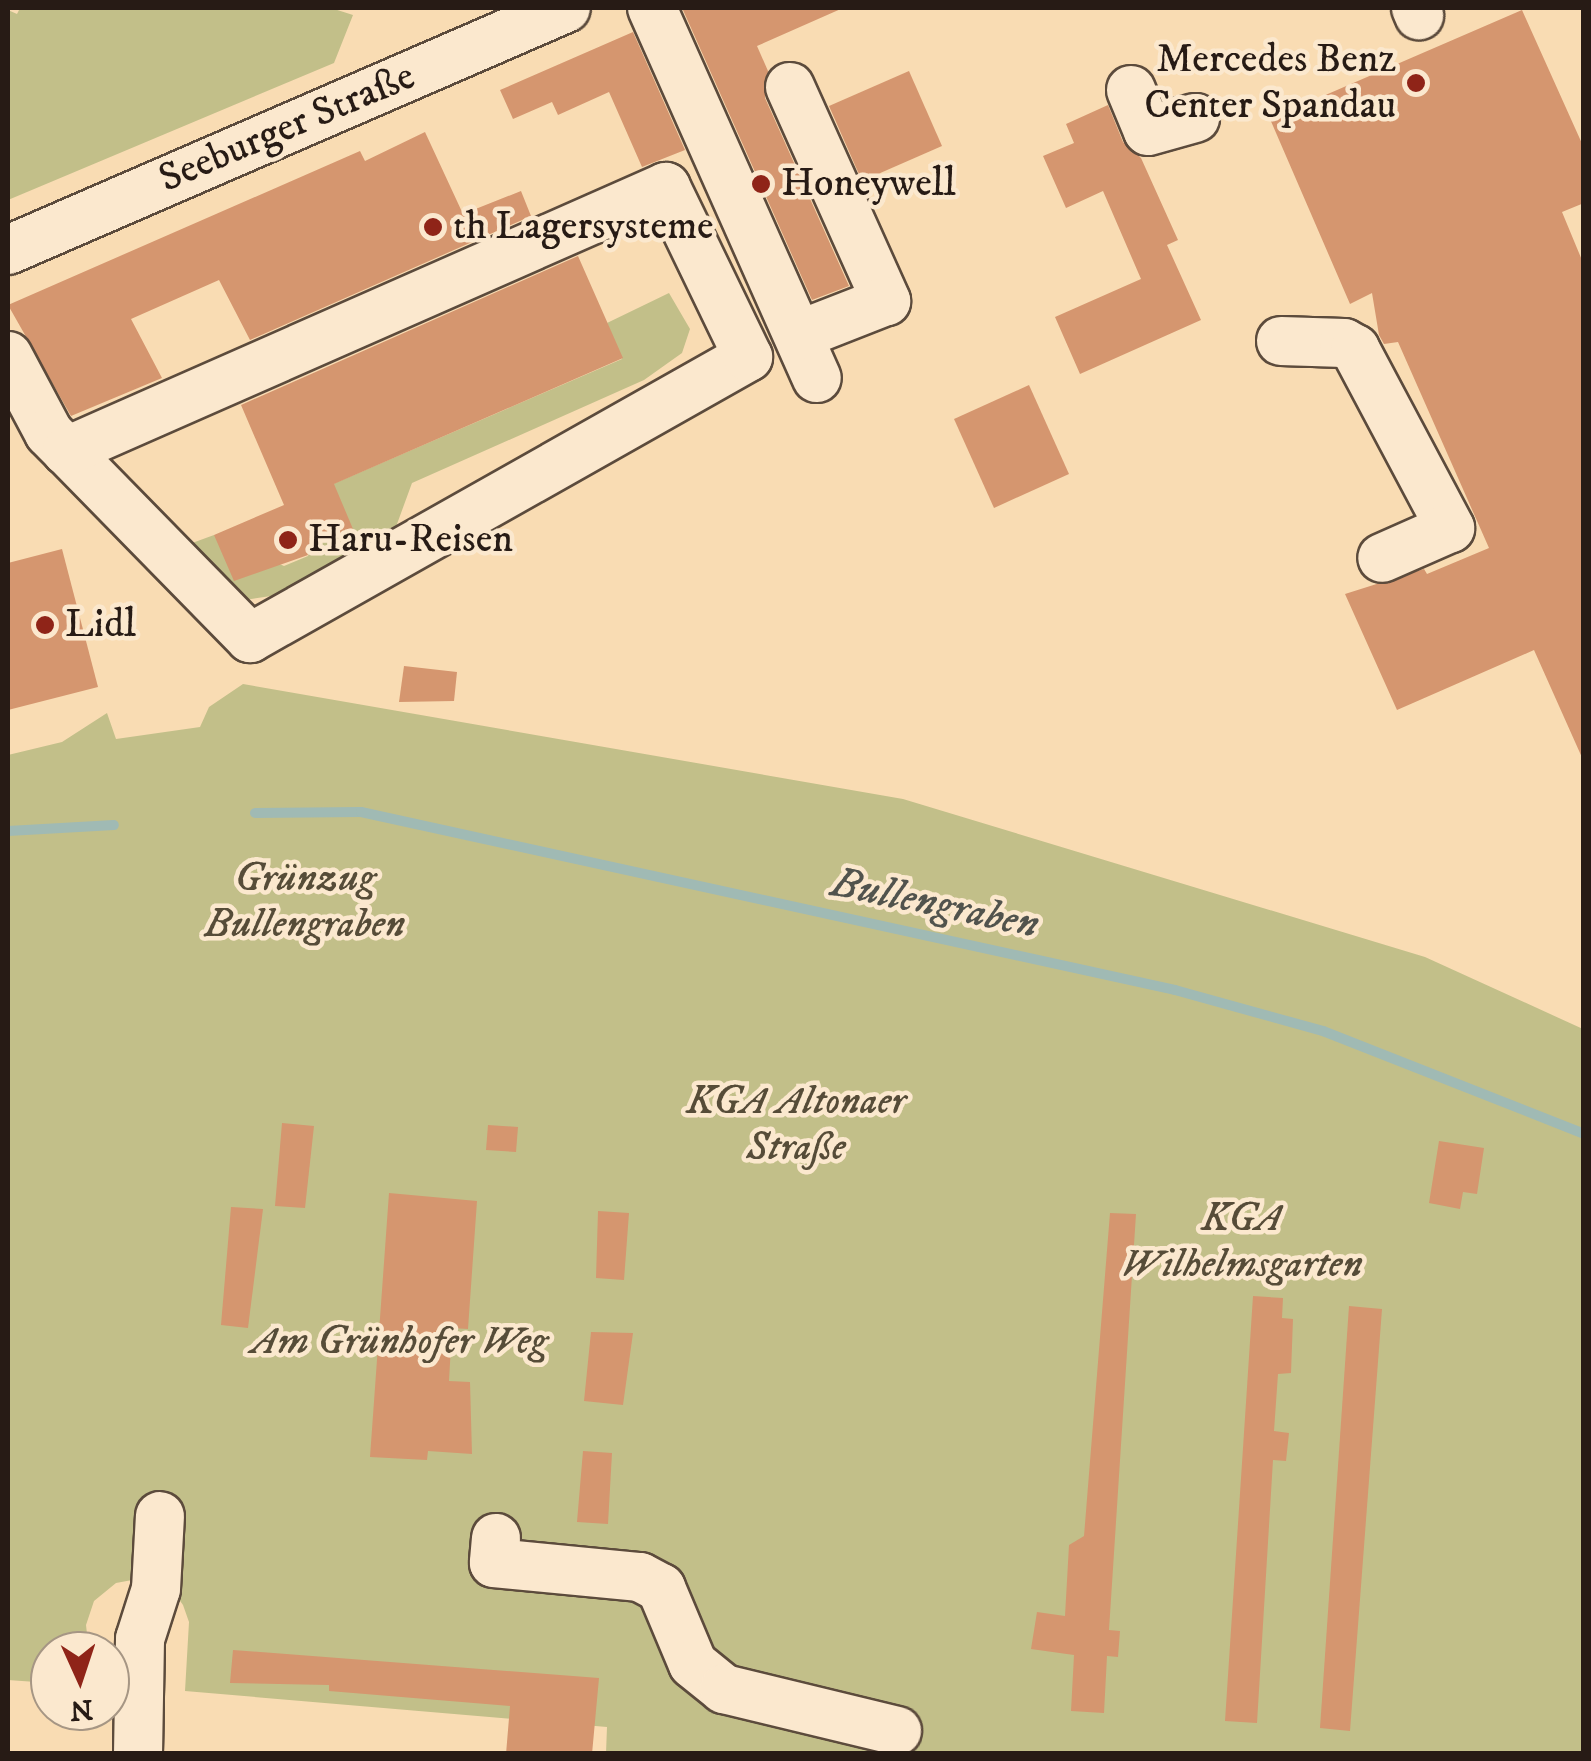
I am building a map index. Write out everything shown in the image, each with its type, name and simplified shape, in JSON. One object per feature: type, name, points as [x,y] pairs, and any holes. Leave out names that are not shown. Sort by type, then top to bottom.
[{"type":"street","name":"Seeburger Straße","points":[[8,250],[566,8]]},
{"type":"street","points":[[652,8],[816,378]]},
{"type":"street","points":[[790,87],[886,301],[799,335]]},
{"type":"street","points":[[1131,90],[1148,131],[1195,118]]},
{"type":"street","points":[[8,356],[49,432],[67,451],[250,638],[748,357],[666,187],[67,451]]},
{"type":"street","points":[[1280,341],[1344,343],[1355,350],[1450,528],[1382,558]]},
{"type":"street","points":[[138,1754],[140,1639],[156,1589],[160,1516]]},
{"type":"street","points":[[496,1538],[494,1563],[640,1578],[662,1588],[693,1664],[724,1689],[897,1731]]},
{"type":"green space","points":[[20,8],[331,8],[353,15],[334,63],[8,200],[8,10],[17,14]]},
{"type":"green space","points":[[669,293],[690,329],[682,353],[644,380],[412,483],[393,535],[332,571],[271,596],[232,602],[184,546],[214,535],[284,566],[308,556],[333,484],[622,359],[607,323]]},
{"type":"green space","points":[[243,684],[903,799],[1425,957],[1583,1029],[1583,1753],[606,1753],[607,1727],[185,1691],[189,1622],[183,1605],[173,1591],[143,1578],[116,1583],[94,1601],[87,1631],[30,1631],[30,1682],[8,1680],[8,755],[62,742],[107,713],[116,739],[200,727],[209,707]]},
{"type":"building","points":[[843,8],[757,46],[768,71],[765,98],[849,286],[812,300],[683,10]]},
{"type":"building","points":[[1522,10],[1584,148],[1584,203],[1562,212],[1584,265],[1584,762],[1534,650],[1397,710],[1345,594],[1424,569],[1427,574],[1489,548],[1398,342],[1384,344],[1379,335],[1372,293],[1350,304],[1270,119]]},
{"type":"building","points":[[633,32],[685,150],[642,167],[609,92],[558,115],[552,102],[513,119],[500,90]]},
{"type":"building","points":[[909,71],[942,146],[862,181],[829,106]]},
{"type":"building","points":[[1108,105],[1123,142],[1141,158],[1178,240],[1167,245],[1201,320],[1080,374],[1055,317],[1141,279],[1103,191],[1066,208],[1043,156],[1074,143],[1066,124]]},
{"type":"building","points":[[425,132],[463,214],[521,191],[531,216],[250,340],[219,280],[131,319],[162,378],[71,416],[8,305],[360,151],[365,161]]},
{"type":"building","points":[[578,256],[623,358],[334,484],[353,529],[306,550],[308,555],[234,581],[214,535],[284,505],[241,405]]},
{"type":"building","points":[[1029,385],[1069,474],[994,508],[954,419]]},
{"type":"building","name":"Lidl","points":[[62,549],[98,687],[8,710],[8,563]]},
{"type":"building","points":[[404,666],[457,672],[454,701],[399,702]]},
{"type":"building","points":[[282,1123],[314,1126],[305,1208],[275,1206]]},
{"type":"building","points":[[488,1125],[518,1127],[516,1152],[486,1150]]},
{"type":"building","points":[[1439,1141],[1484,1148],[1477,1194],[1463,1192],[1460,1209],[1429,1203]]},
{"type":"building","points":[[389,1193],[477,1201],[468,1329],[452,1328],[449,1381],[470,1382],[472,1454],[428,1451],[427,1460],[370,1457]]},
{"type":"building","points":[[231,1207],[263,1209],[248,1328],[221,1325]]},
{"type":"building","points":[[598,1211],[629,1213],[624,1280],[596,1278]]},
{"type":"building","points":[[1110,1213],[1136,1214],[1109,1630],[1120,1631],[1118,1657],[1107,1656],[1104,1713],[1071,1711],[1074,1655],[1031,1649],[1037,1612],[1065,1616],[1069,1545],[1084,1536]]},
{"type":"building","points":[[1253,1296],[1283,1298],[1282,1318],[1293,1319],[1291,1373],[1278,1374],[1274,1431],[1289,1433],[1286,1461],[1273,1460],[1257,1723],[1225,1721]]},
{"type":"building","points":[[1349,1306],[1382,1309],[1350,1731],[1320,1728]]},
{"type":"building","points":[[591,1332],[633,1333],[623,1405],[584,1401]]},
{"type":"building","points":[[583,1451],[612,1453],[608,1524],[577,1522]]},
{"type":"building","points":[[233,1650],[599,1678],[592,1754],[506,1754],[510,1706],[329,1691],[329,1685],[230,1683]]},
{"type":"waterway","name":"Bullengraben","points":[[255,813],[361,812],[1175,990],[1323,1031],[1584,1134]]},
{"type":"waterway","name":"Bullengraben","points":[[8,831],[114,825]]},
{"type":"place","name":"Mercedes Benz Center Spandau","points":[[1416,83]]},
{"type":"place","name":"Honeywell","points":[[761,184]]},
{"type":"place","name":"th Lagersysteme","points":[[433,227]]},
{"type":"place","name":"Haru-Reisen","points":[[288,540]]},
{"type":"place","name":"Lidl","points":[[45,625]]},
{"type":"park label","name":"Grünzug Bullengraben","points":[[305,902]]},
{"type":"park label","name":"KGA Altonaer Straße","points":[[796,1125]]},
{"type":"park label","name":"KGA Wilhelmsgarten","points":[[1242,1242]]},
{"type":"park label","name":"Am Grünhofer Weg","points":[[399,1342]]}]
